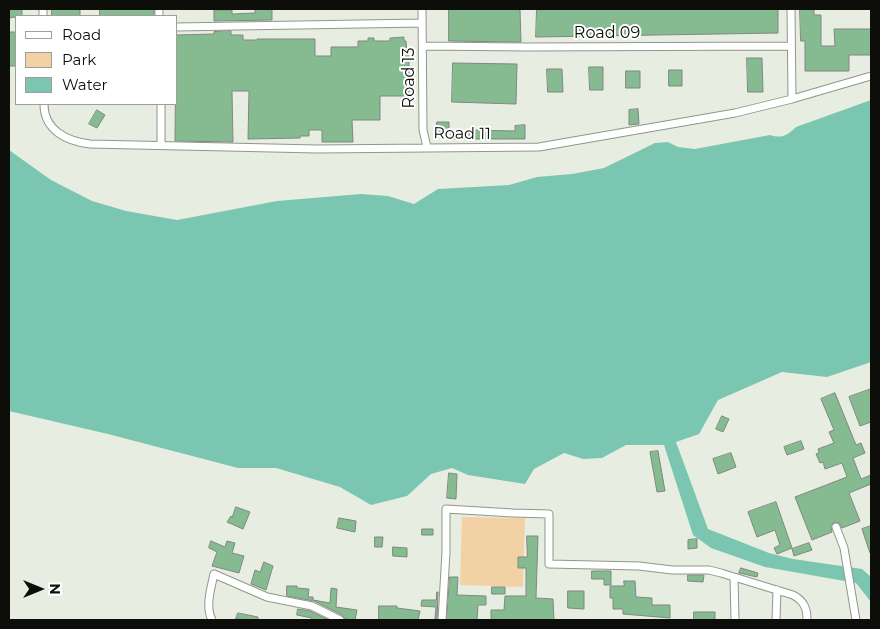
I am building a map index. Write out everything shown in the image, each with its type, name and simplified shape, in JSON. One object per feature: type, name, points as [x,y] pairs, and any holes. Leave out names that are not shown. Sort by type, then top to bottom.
[{"type":"street","name":"Road 13","points":[[422,9],[423,130],[427,147]]},
{"type":"street","points":[[791,9],[792,99]]},
{"type":"street","points":[[178,27],[422,23]]},
{"type":"street","name":"Road 09","points":[[423,46],[791,46]]},
{"type":"street","name":"Road 11","points":[[44,105],[46,120],[50,126],[78,143],[260,149],[539,147],[736,113],[871,76]]},
{"type":"street","points":[[161,105],[161,145]]},
{"type":"street","points":[[442,620],[446,552],[446,509],[549,514],[549,564],[709,570],[734,576],[801,599],[807,609],[807,620]]},
{"type":"street","points":[[836,527],[844,548],[856,620]]},
{"type":"street","points":[[212,620],[209,615],[209,602],[214,574],[267,597],[312,606],[340,620]]},
{"type":"street","points":[[734,576],[735,620]]},
{"type":"street","points":[[776,620],[777,590]]},
{"type":"green space","points":[[462,517],[525,518],[523,587],[460,585]]},
{"type":"water","points":[[871,100],[871,362],[827,377],[782,372],[718,400],[699,434],[676,442],[708,529],[769,553],[793,559],[862,569],[871,577],[871,602],[856,583],[765,567],[711,548],[693,535],[664,445],[626,445],[602,458],[583,459],[564,453],[534,469],[525,484],[468,475],[452,468],[431,474],[407,496],[371,505],[340,487],[276,468],[238,468],[108,434],[9,411],[9,150],[51,180],[92,201],[126,211],[177,220],[277,201],[361,194],[388,196],[414,204],[438,189],[509,185],[537,177],[572,174],[604,168],[655,143],[668,142],[678,147],[695,149],[770,135],[781,136],[796,127]]},
{"type":"building","points":[[9,9],[22,9],[22,15],[15,15],[15,17],[9,18]]},
{"type":"building","points":[[52,9],[80,9],[80,15],[52,15]]},
{"type":"building","points":[[100,9],[154,9],[154,15],[100,15]]},
{"type":"building","points":[[255,9],[272,9],[272,20],[214,21],[214,10],[232,10],[232,14],[255,13]]},
{"type":"building","points":[[449,9],[520,9],[521,42],[449,41]]},
{"type":"building","points":[[537,9],[778,9],[778,33],[536,37]]},
{"type":"building","points":[[800,9],[814,9],[814,15],[821,15],[821,46],[835,46],[834,29],[871,29],[871,55],[849,55],[849,71],[805,71],[805,41],[801,41]]},
{"type":"building","points":[[231,31],[231,35],[243,35],[243,40],[315,39],[315,56],[331,56],[331,47],[358,47],[358,41],[368,41],[368,38],[374,38],[374,41],[390,41],[390,38],[404,37],[407,54],[409,54],[409,96],[380,96],[380,120],[352,120],[353,142],[322,142],[322,130],[309,130],[309,136],[300,136],[300,138],[248,139],[249,91],[232,91],[233,142],[175,141],[175,105],[178,105],[178,35],[214,34],[214,32]]},
{"type":"building","points":[[9,32],[15,32],[15,66],[9,66]]},
{"type":"building","points":[[747,58],[762,58],[763,92],[748,92]]},
{"type":"building","points":[[453,63],[517,64],[516,104],[452,102]]},
{"type":"building","points":[[589,67],[603,67],[603,90],[590,90]]},
{"type":"building","points":[[547,69],[562,69],[563,92],[548,92]]},
{"type":"building","points":[[669,70],[682,70],[682,86],[669,86]]},
{"type":"building","points":[[626,71],[640,71],[640,88],[626,88]]},
{"type":"building","points":[[638,109],[639,124],[629,125],[629,110]]},
{"type":"building","points":[[97,110],[105,115],[97,128],[89,124]]},
{"type":"building","points":[[437,122],[449,122],[449,133],[437,133]]},
{"type":"building","points":[[525,125],[525,139],[451,139],[451,132],[471,133],[471,130],[515,131],[515,126]]},
{"type":"building","points":[[871,389],[871,422],[860,426],[849,397]]},
{"type":"building","points":[[835,393],[856,445],[861,443],[865,453],[853,458],[861,479],[871,475],[871,484],[849,493],[860,521],[842,528],[839,523],[834,522],[831,527],[832,532],[812,540],[795,497],[847,477],[842,463],[825,469],[823,462],[820,463],[816,454],[819,453],[818,449],[834,443],[829,432],[834,430],[821,399]]},
{"type":"building","points":[[722,416],[729,419],[723,432],[716,429]]},
{"type":"building","points":[[801,441],[804,449],[787,455],[784,447]]},
{"type":"building","points":[[658,451],[665,491],[657,492],[650,452]]},
{"type":"building","points":[[731,453],[736,467],[718,474],[713,459]]},
{"type":"building","points":[[449,473],[457,474],[456,499],[447,498]]},
{"type":"building","points":[[776,502],[792,548],[777,554],[774,548],[780,545],[775,530],[757,537],[748,512]]},
{"type":"building","points":[[236,507],[250,512],[243,529],[227,522],[232,517]]},
{"type":"building","points":[[339,518],[356,521],[355,532],[337,528]]},
{"type":"building","points":[[871,526],[871,553],[870,553],[862,529]]},
{"type":"building","points":[[422,529],[433,529],[433,535],[422,535]]},
{"type":"building","points":[[527,536],[538,536],[536,598],[553,599],[554,620],[491,620],[491,610],[504,610],[505,596],[526,596],[526,568],[518,568],[518,557],[527,557]]},
{"type":"building","points":[[375,537],[383,537],[382,547],[375,547]]},
{"type":"building","points":[[697,539],[697,548],[688,549],[688,540]]},
{"type":"building","points":[[211,541],[225,547],[227,541],[235,543],[232,553],[244,556],[239,573],[212,566],[217,552],[209,548]]},
{"type":"building","points":[[809,543],[812,550],[794,556],[792,549]]},
{"type":"building","points":[[393,547],[407,548],[407,557],[393,556]]},
{"type":"building","points":[[264,562],[273,566],[266,590],[251,584],[255,570],[260,572]]},
{"type":"building","points":[[741,568],[758,573],[757,577],[739,573]]},
{"type":"building","points":[[592,571],[611,571],[611,585],[604,585],[604,579],[592,579]]},
{"type":"building","points":[[688,575],[704,575],[703,582],[688,581]]},
{"type":"building","points":[[450,577],[458,577],[457,595],[486,596],[486,605],[478,605],[477,620],[447,620]]},
{"type":"building","points":[[624,581],[635,581],[636,597],[652,598],[652,605],[670,605],[670,618],[623,614],[623,609],[613,609],[613,598],[610,598],[610,586],[624,586]]},
{"type":"building","points":[[287,586],[309,589],[308,597],[313,597],[313,600],[330,603],[331,588],[337,589],[336,607],[357,610],[355,620],[345,619],[342,615],[314,601],[287,596]]},
{"type":"building","points":[[492,587],[505,587],[505,594],[492,594]]},
{"type":"building","points":[[568,591],[584,591],[584,609],[568,608]]},
{"type":"building","points":[[437,592],[437,619],[435,619],[436,607],[421,606],[422,600],[436,600]]},
{"type":"building","points":[[379,606],[397,606],[397,608],[420,611],[418,620],[379,620]]},
{"type":"building","points":[[298,609],[310,611],[329,620],[311,620],[312,618],[297,615]]},
{"type":"building","points":[[694,612],[715,612],[715,620],[694,620]]},
{"type":"building","points":[[238,613],[258,617],[258,620],[236,619]]}]
